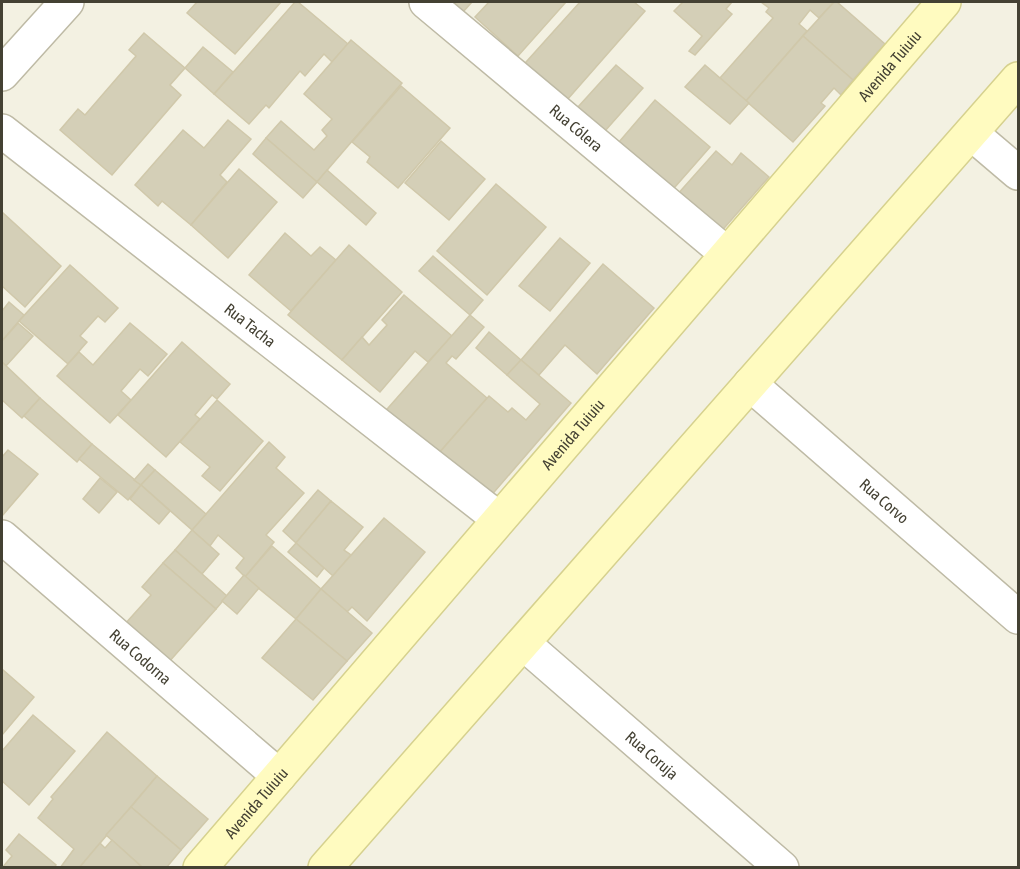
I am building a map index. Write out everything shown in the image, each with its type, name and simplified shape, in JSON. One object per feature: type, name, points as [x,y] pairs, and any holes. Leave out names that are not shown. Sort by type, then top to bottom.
[{"type":"main road","name":"Avenida Tuiuiu","points":[[200,867],[944,2]]},
{"type":"main road","points":[[325,867],[1018,79]]},
{"type":"street","points":[[2,74],[67,2]]},
{"type":"street","name":"Rua Cólera","points":[[426,2],[727,254]]},
{"type":"street","name":"Rua Tacha","points":[[2,131],[500,519]]},
{"type":"street","points":[[971,133],[1018,172]]},
{"type":"street","name":"Rua Corvo","points":[[750,384],[1018,617]]},
{"type":"street","name":"Rua Codorna","points":[[2,537],[279,776]]},
{"type":"street","name":"Rua Coruja","points":[[523,643],[782,867]]},
{"type":"building","points":[[197,2],[281,2],[235,54],[187,13]]},
{"type":"building","points":[[295,2],[298,2],[348,44],[332,62],[324,54],[305,76],[300,71],[269,108],[266,105],[249,124],[214,94]]},
{"type":"building","points":[[428,2],[472,2],[453,23]]},
{"type":"building","points":[[489,2],[566,2],[518,56],[475,17]]},
{"type":"building","points":[[580,2],[634,2],[645,11],[560,108],[518,71]]},
{"type":"building","points":[[683,2],[732,2],[726,9],[732,14],[695,55],[689,51],[702,36],[674,11]]},
{"type":"building","points":[[761,2],[834,2],[819,18],[810,10],[799,24],[807,31],[746,101],[720,78],[773,18],[766,12],[769,8]]},
{"type":"building","points":[[834,2],[837,2],[885,44],[853,80],[803,36]]},
{"type":"building","points":[[144,33],[185,68],[170,85],[181,95],[112,175],[60,130],[78,109],[85,115],[136,56],[129,50]]},
{"type":"building","points":[[803,36],[853,80],[841,95],[834,88],[821,103],[825,106],[793,142],[746,101]]},
{"type":"building","points":[[351,40],[402,83],[317,182],[266,138],[281,121],[314,150],[327,136],[322,130],[332,119],[304,94]]},
{"type":"building","points":[[203,47],[233,72],[214,94],[185,68]]},
{"type":"building","points":[[616,65],[643,88],[605,131],[578,107]]},
{"type":"building","points":[[705,65],[749,103],[730,124],[685,87]]},
{"type":"building","points":[[401,86],[450,128],[398,188],[367,162],[370,157],[352,142]]},
{"type":"building","points":[[655,100],[710,147],[661,203],[607,156]]},
{"type":"building","points":[[228,120],[251,139],[220,175],[227,182],[191,225],[162,201],[158,206],[135,185],[183,130],[204,148]]},
{"type":"building","points":[[266,138],[317,182],[303,198],[253,154]]},
{"type":"building","points":[[441,141],[485,179],[449,220],[405,183]]},
{"type":"building","points":[[716,151],[732,165],[741,153],[769,177],[719,234],[676,196]]},
{"type":"building","points":[[239,169],[277,202],[228,258],[191,225]]},
{"type":"building","points":[[327,170],[376,213],[366,225],[317,182]]},
{"type":"building","points":[[496,184],[546,227],[487,295],[437,251]]},
{"type":"building","points":[[2,212],[61,266],[25,307],[2,286]]},
{"type":"building","points":[[285,233],[311,256],[320,247],[336,260],[291,311],[249,275]]},
{"type":"building","points":[[560,238],[590,263],[550,311],[519,286]]},
{"type":"building","points":[[349,245],[402,292],[342,360],[288,315]]},
{"type":"building","points":[[433,256],[483,300],[470,315],[419,271]]},
{"type":"building","points":[[603,264],[654,308],[597,374],[565,345],[539,375],[521,360]]},
{"type":"building","points":[[70,265],[118,308],[105,322],[98,316],[80,336],[87,342],[68,364],[19,321]]},
{"type":"building","points":[[404,295],[452,336],[428,362],[415,351],[380,392],[342,360],[362,337],[369,345],[387,325],[382,320]]},
{"type":"building","points":[[9,302],[24,315],[2,341],[2,311]]},
{"type":"building","points":[[470,315],[484,327],[456,359],[452,356],[446,363],[487,398],[432,461],[381,416]]},
{"type":"building","points":[[18,323],[33,336],[6,366],[2,362],[2,341]]},
{"type":"building","points":[[130,323],[167,354],[148,376],[140,369],[121,391],[131,400],[110,423],[57,376],[79,352],[93,365]]},
{"type":"building","points":[[489,332],[521,360],[507,375],[476,348]]},
{"type":"building","points":[[182,342],[230,384],[217,399],[212,395],[195,415],[200,419],[166,457],[118,415]]},
{"type":"building","points":[[521,360],[571,403],[483,505],[432,461],[489,396],[508,412],[512,408],[526,420],[540,404],[507,375]]},
{"type":"building","points":[[2,362],[40,398],[22,418],[2,400]]},
{"type":"building","points":[[40,398],[92,444],[77,462],[24,416]]},
{"type":"building","points":[[217,400],[263,441],[220,491],[202,476],[210,467],[180,442]]},
{"type":"building","points":[[269,442],[285,457],[276,468],[304,493],[266,535],[274,542],[245,577],[236,568],[244,558],[218,535],[210,546],[192,530]]},
{"type":"building","points":[[92,444],[141,485],[128,500],[79,459]]},
{"type":"building","points":[[8,450],[38,474],[2,516],[2,457]]},
{"type":"building","points":[[148,464],[155,470],[141,485],[134,480]]},
{"type":"building","points":[[155,470],[206,514],[192,530],[141,485]]},
{"type":"building","points":[[100,478],[117,492],[99,513],[83,499]]},
{"type":"building","points":[[141,485],[170,511],[159,524],[130,499]]},
{"type":"building","points":[[318,490],[331,501],[296,543],[283,531]]},
{"type":"building","points":[[331,501],[363,527],[344,550],[351,555],[333,576],[296,543]]},
{"type":"building","points":[[384,518],[425,552],[367,621],[352,607],[347,612],[321,589]]},
{"type":"building","points":[[192,530],[219,554],[202,574],[175,550]]},
{"type":"building","points":[[296,543],[324,568],[317,577],[288,552]]},
{"type":"building","points":[[272,546],[321,589],[296,619],[245,577]]},
{"type":"building","points":[[175,550],[227,596],[216,609],[163,563]]},
{"type":"building","points":[[163,563],[216,609],[168,663],[125,624],[151,595],[142,587]]},
{"type":"building","points":[[244,575],[259,588],[237,614],[222,601]]},
{"type":"building","points":[[321,589],[372,633],[347,661],[296,619]]},
{"type":"building","points":[[296,619],[347,661],[313,700],[262,658]]},
{"type":"building","points":[[2,669],[34,697],[2,735]]},
{"type":"building","points":[[33,715],[75,751],[29,805],[2,781],[2,751]]},
{"type":"building","points":[[107,732],[157,776],[79,868],[60,868],[74,849],[38,818],[53,799],[51,797]]},
{"type":"building","points":[[157,776],[208,819],[181,850],[131,807]]},
{"type":"building","points":[[131,807],[181,850],[166,868],[143,868],[106,835]]},
{"type":"building","points":[[19,834],[56,865],[54,868],[2,868],[12,856],[6,850]]},
{"type":"building","points":[[112,840],[143,868],[79,868],[100,843],[105,848]]}]
